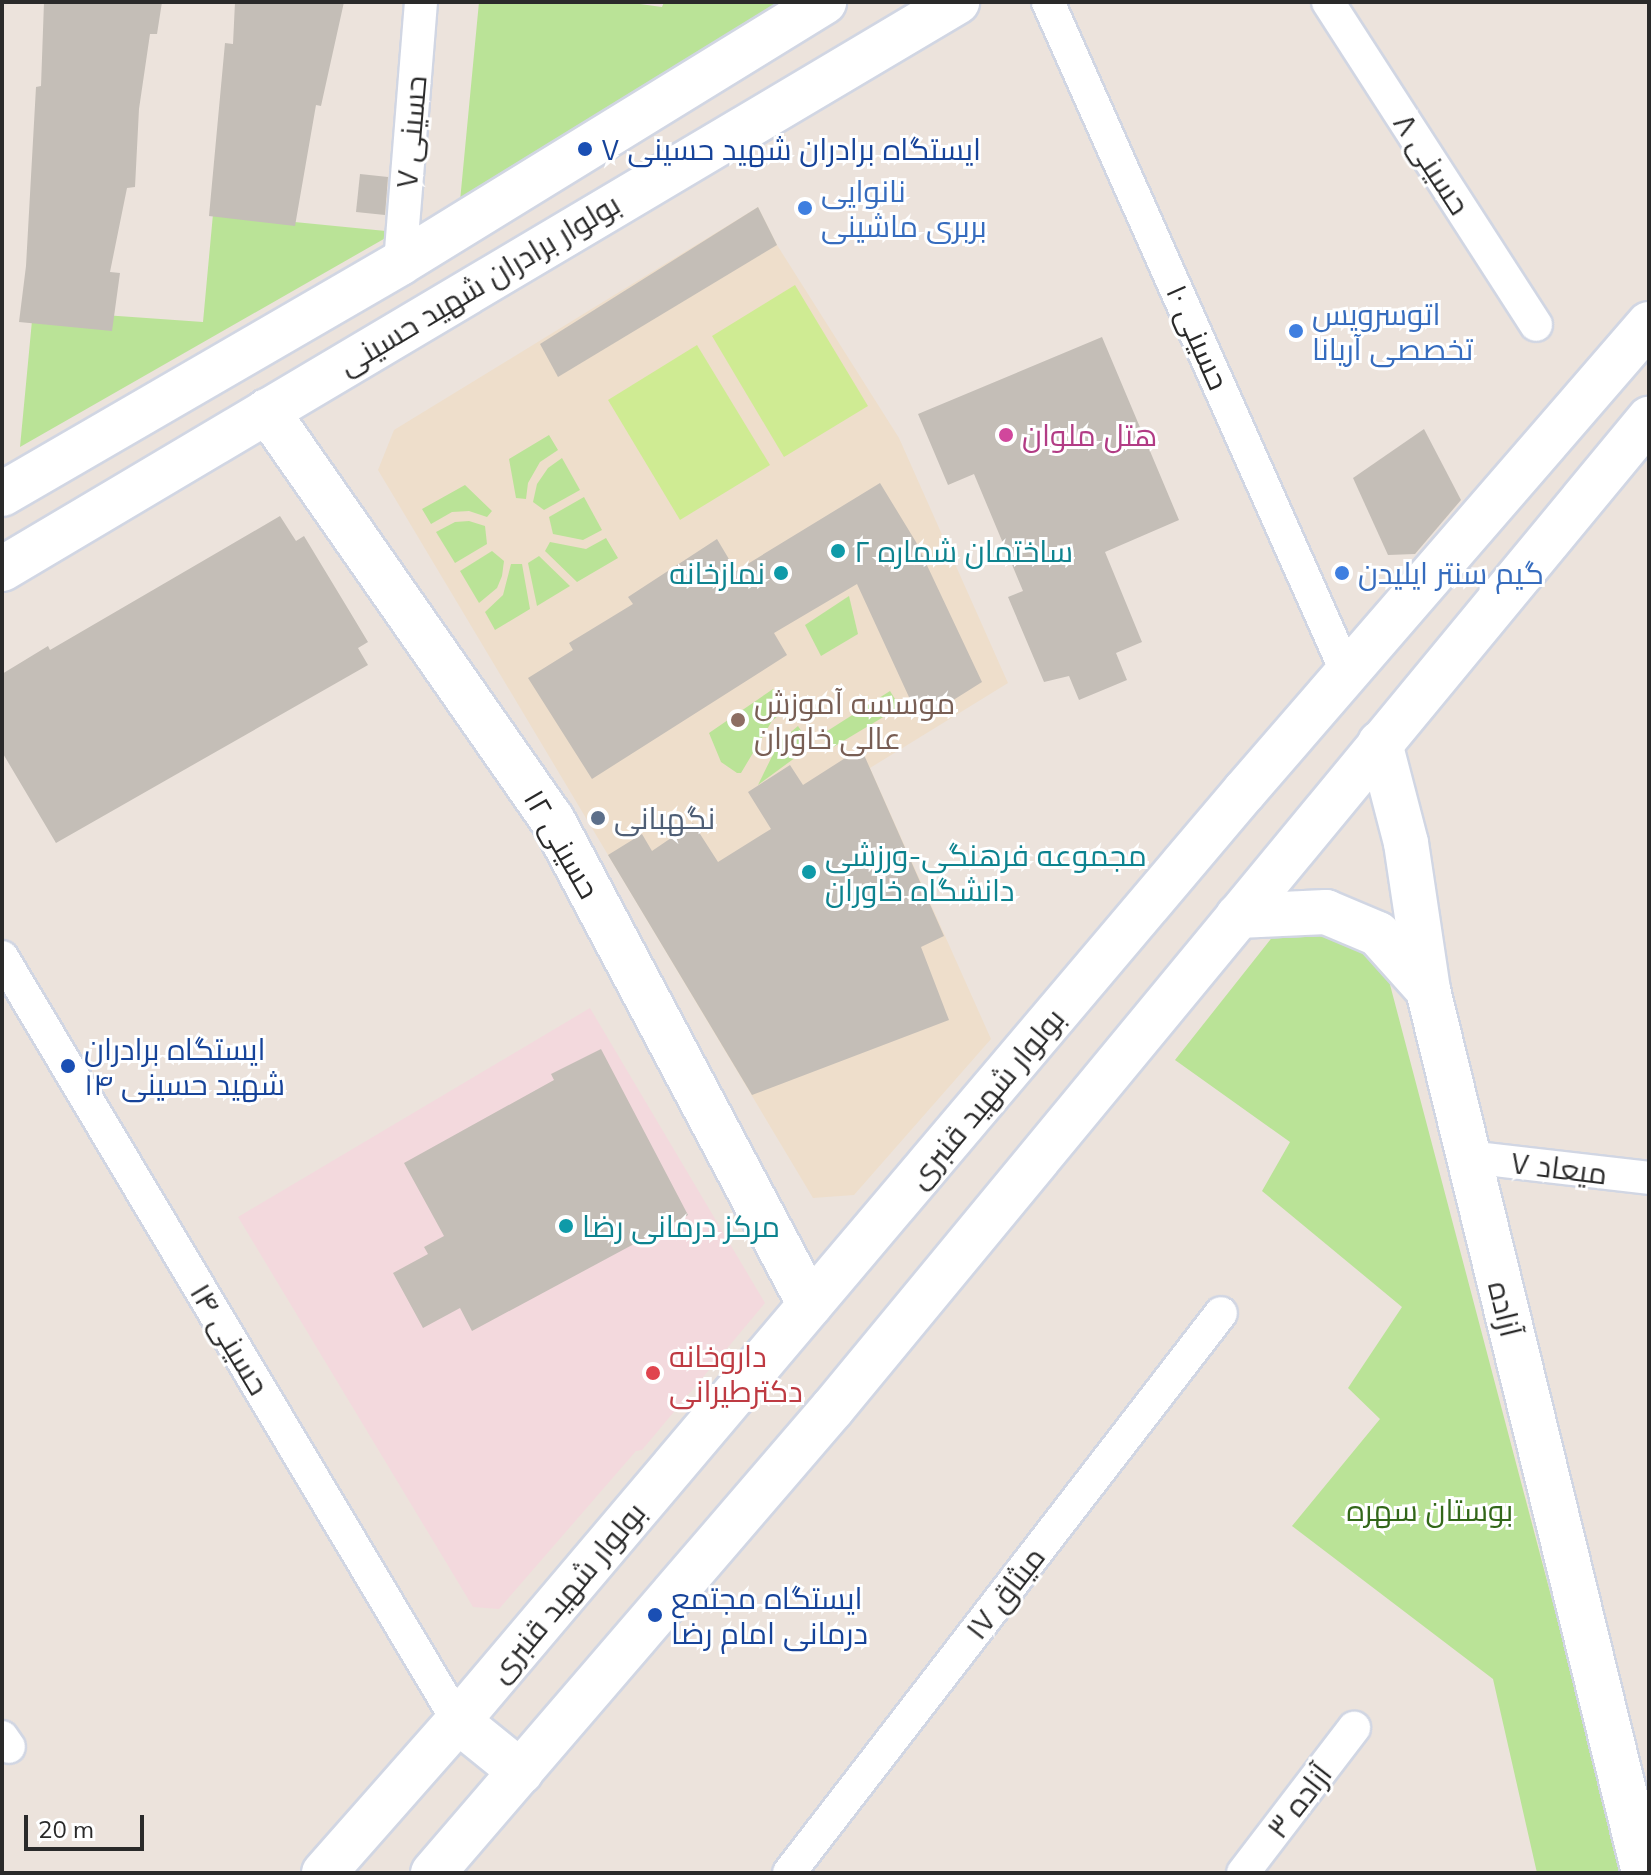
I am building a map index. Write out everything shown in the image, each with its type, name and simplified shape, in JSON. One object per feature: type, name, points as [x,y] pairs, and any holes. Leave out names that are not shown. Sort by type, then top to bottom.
[{"type":"street","name":"حسینی ۷","points":[[400,263],[421,2]]},
{"type":"street","name":"بولوار برادران شهید حسینی","points":[[2,494],[400,263],[824,2]]},
{"type":"street","name":"بولوار برادران شهید حسینی","points":[[2,569],[957,2]]},
{"type":"street","name":"حسینی ۱۰","points":[[1048,2],[1347,673]]},
{"type":"street","name":"حسینی ۸","points":[[1328,2],[1536,325]]},
{"type":"street","name":"بولوار شهید قنبری","points":[[324,1873],[458,1721],[1347,673],[1649,324]]},
{"type":"street","name":"حسینی ۱۲","points":[[267,411],[552,819],[810,1305]]},
{"type":"street","points":[[433,1873],[832,1409],[1649,419]]},
{"type":"street","name":"آزاده","points":[[1380,743],[1406,843],[1428,990],[1644,1873]]},
{"type":"street","points":[[1238,916],[1326,912],[1378,934],[1428,990]]},
{"type":"street","name":"حسینی ۱۴","points":[[2,957],[458,1721]]},
{"type":"street","name":"میعاد ۷","points":[[1468,1157],[1649,1178]]},
{"type":"street","name":"میثاق ۱۷","points":[[789,1873],[1221,1313]]},
{"type":"street","points":[[458,1721],[521,1772]]},
{"type":"street","name":"آزاده ۳","points":[[1243,1873],[1354,1728]]},
{"type":"shaded area","name":"موسسه آموزش عالی خاوران","points":[[758,207],[777,245],[899,438],[1008,683],[870,768],[991,1039],[854,1195],[813,1198],[378,470],[394,430]]},
{"type":"shaded area","points":[[590,1008],[765,1303],[642,1450],[636,1451],[499,1609],[473,1607],[238,1217]]},
{"type":"green space","points":[[479,2],[625,2],[662,7],[664,2],[785,2],[460,201]]},
{"type":"green space","points":[[213,214],[396,232],[20,447],[33,310],[203,322]]},
{"type":"green space","points":[[795,285],[868,406],[784,457],[712,336]]},
{"type":"green space","points":[[697,345],[770,465],[680,520],[608,400]]},
{"type":"green space","points":[[549,435],[558,450],[540,462],[528,483],[526,499],[516,498],[509,459]]},
{"type":"green space","points":[[562,458],[580,490],[544,510],[533,502],[537,484],[548,468]]},
{"type":"green space","points":[[465,485],[492,511],[487,517],[469,511],[452,512],[431,524],[422,509]]},
{"type":"green space","points":[[584,497],[602,530],[583,540],[553,534],[549,517]]},
{"type":"green space","points":[[469,521],[485,526],[487,544],[455,563],[436,532],[455,522]]},
{"type":"green space","points":[[606,538],[618,558],[577,582],[545,551],[550,542],[586,549]]},
{"type":"green space","points":[[492,551],[504,561],[502,576],[497,588],[479,603],[460,571]]},
{"type":"green space","points":[[539,556],[570,586],[537,606],[528,563]]},
{"type":"green space","points":[[511,564],[522,564],[530,609],[495,630],[485,612],[503,595]]},
{"type":"green space","points":[[849,596],[858,634],[821,656],[805,625]]},
{"type":"green space","points":[[773,689],[785,710],[772,721],[741,773],[737,773],[721,762],[709,733]]},
{"type":"green space","points":[[890,691],[900,707],[830,749],[821,735]]},
{"type":"green space","points":[[798,726],[811,746],[758,785],[779,742]]},
{"type":"green space","name":"بوستان سهره","points":[[1345,928],[1383,958],[1624,1873],[1537,1873],[1493,1679],[1292,1526],[1380,1419],[1348,1388],[1402,1307],[1262,1191],[1290,1142],[1175,1060],[1278,930]]},
{"type":"building","points":[[44,2],[162,2],[157,34],[150,34],[139,109],[135,187],[127,188],[110,272],[120,273],[112,331],[19,322],[26,266],[36,87],[41,86]]},
{"type":"building","points":[[235,2],[344,2],[321,106],[316,105],[295,226],[209,216],[225,43],[233,44]]},
{"type":"building","points":[[360,174],[388,177],[385,215],[356,212]]},
{"type":"building","points":[[758,207],[777,245],[558,377],[540,344]]},
{"type":"building","points":[[1102,337],[1179,520],[1105,552],[1142,642],[1116,653],[1127,680],[1079,700],[1069,676],[1044,682],[1008,597],[1023,591],[974,474],[948,485],[918,414]]},
{"type":"building","points":[[1424,429],[1461,500],[1415,554],[1388,555],[1353,478]]},
{"type":"building","points":[[880,483],[916,542],[982,682],[920,721],[857,584],[774,633],[787,655],[592,779],[528,678],[573,650],[569,643],[633,604],[628,597],[717,539],[736,571]]},
{"type":"building","points":[[280,516],[296,541],[304,536],[368,642],[358,648],[368,665],[56,843],[2,752],[2,674],[48,646],[50,650]]},
{"type":"building","name":"مجموعه فرهنگی-ورزشی دانشگاه خاوران","points":[[861,748],[944,936],[921,947],[949,1020],[752,1095],[608,855],[642,834],[652,851],[693,823],[718,862],[771,829],[748,792],[790,765],[803,785]]},
{"type":"building","points":[[601,1049],[688,1215],[472,1331],[460,1308],[423,1328],[393,1273],[428,1254],[424,1247],[444,1236],[404,1163],[554,1080],[551,1074]]},
{"type":"place","name":"ایستگاه برادران شهید حسینی ۷","points":[[585,149]]},
{"type":"place","name":"نانوایی بربری ماشینی","points":[[805,208]]},
{"type":"place","name":"اتوسرویس تخصصی آریانا","points":[[1296,331]]},
{"type":"place","name":"هتل ملوان","points":[[1006,435]]},
{"type":"place","name":"ساختمان شماره ۲","points":[[838,551]]},
{"type":"place","name":"نمازخانه","points":[[781,573]]},
{"type":"place","name":"گیم سنتر ایلیدن","points":[[1342,573]]},
{"type":"place","name":"موسسه آموزش عالی خاوران","points":[[738,720]]},
{"type":"place","name":"نگهبانی","points":[[598,818]]},
{"type":"place","name":"مجموعه فرهنگی-ورزشی دانشگاه خاوران","points":[[809,872]]},
{"type":"place","name":"ایستگاه برادران شهید حسینی ۱۴","points":[[68,1066]]},
{"type":"place","name":"مرکز درمانی رضا","points":[[566,1226]]},
{"type":"place","name":"داروخانه دکترطیرانی","points":[[653,1373]]},
{"type":"place","name":"ایستگاه مجتمع درمانی امام رضا","points":[[655,1615]]}]
